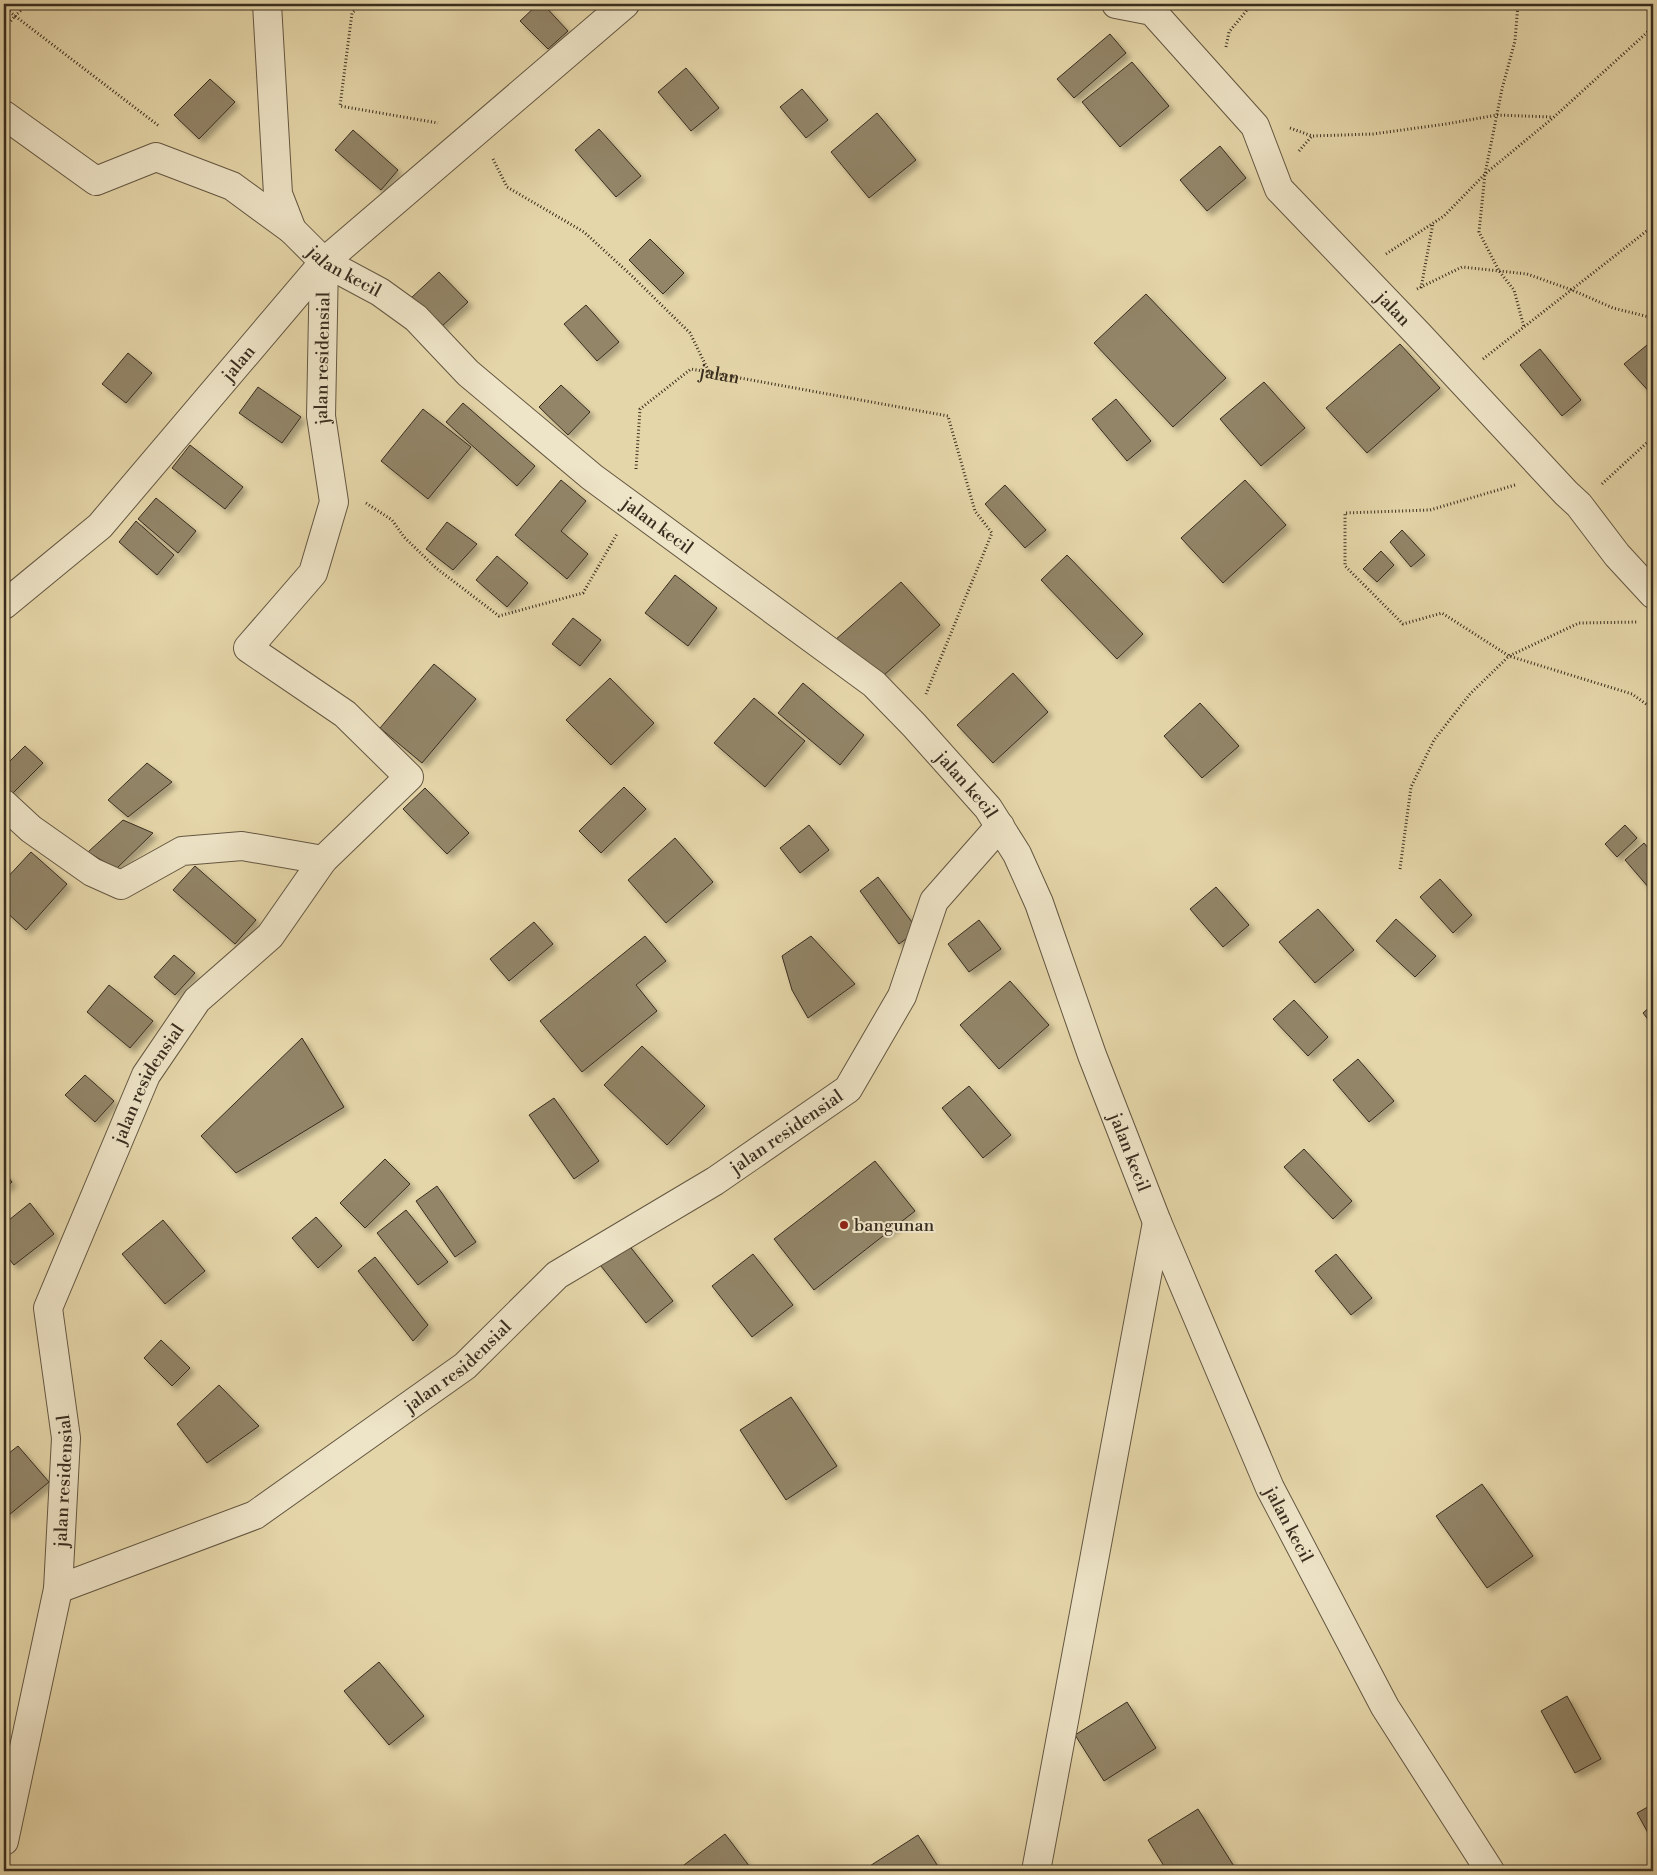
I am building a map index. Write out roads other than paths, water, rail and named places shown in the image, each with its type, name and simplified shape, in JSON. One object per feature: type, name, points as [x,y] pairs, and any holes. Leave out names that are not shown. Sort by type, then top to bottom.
[{"type":"street","points":[[267,4],[278,194],[292,230]]},
{"type":"street","name":"jalan","points":[[4,605],[100,526],[324,262],[625,4]]},
{"type":"street","name":"jalan","points":[[1116,4],[1149,7],[1255,126],[1279,189],[1580,505],[1616,555],[1653,594]]},
{"type":"street","name":"jalan kecil","points":[[4,116],[96,181],[156,157],[232,186],[292,230],[324,262],[380,292],[416,318],[468,372],[592,476],[866,678],[914,724],[988,808],[1017,854],[1040,903],[1092,1055],[1157,1222],[1270,1488],[1385,1707],[1490,1871]]},
{"type":"street","name":"jalan residensial","points":[[324,262],[321,416],[334,502],[313,573],[248,648],[345,714],[409,777],[323,860],[270,936],[197,1000],[146,1075],[48,1308],[66,1438],[58,1588],[255,1516],[465,1366],[557,1275],[715,1181],[848,1089],[902,996],[934,901],[1000,826]]},
{"type":"street","points":[[4,804],[31,829],[92,872],[121,884],[182,851],[242,846],[323,860]]},
{"type":"street","points":[[1036,1871],[1157,1222]]},
{"type":"street","points":[[4,1840],[58,1588]]},
{"type":"place","name":"bangunan","points":[[844,1225]]}]
